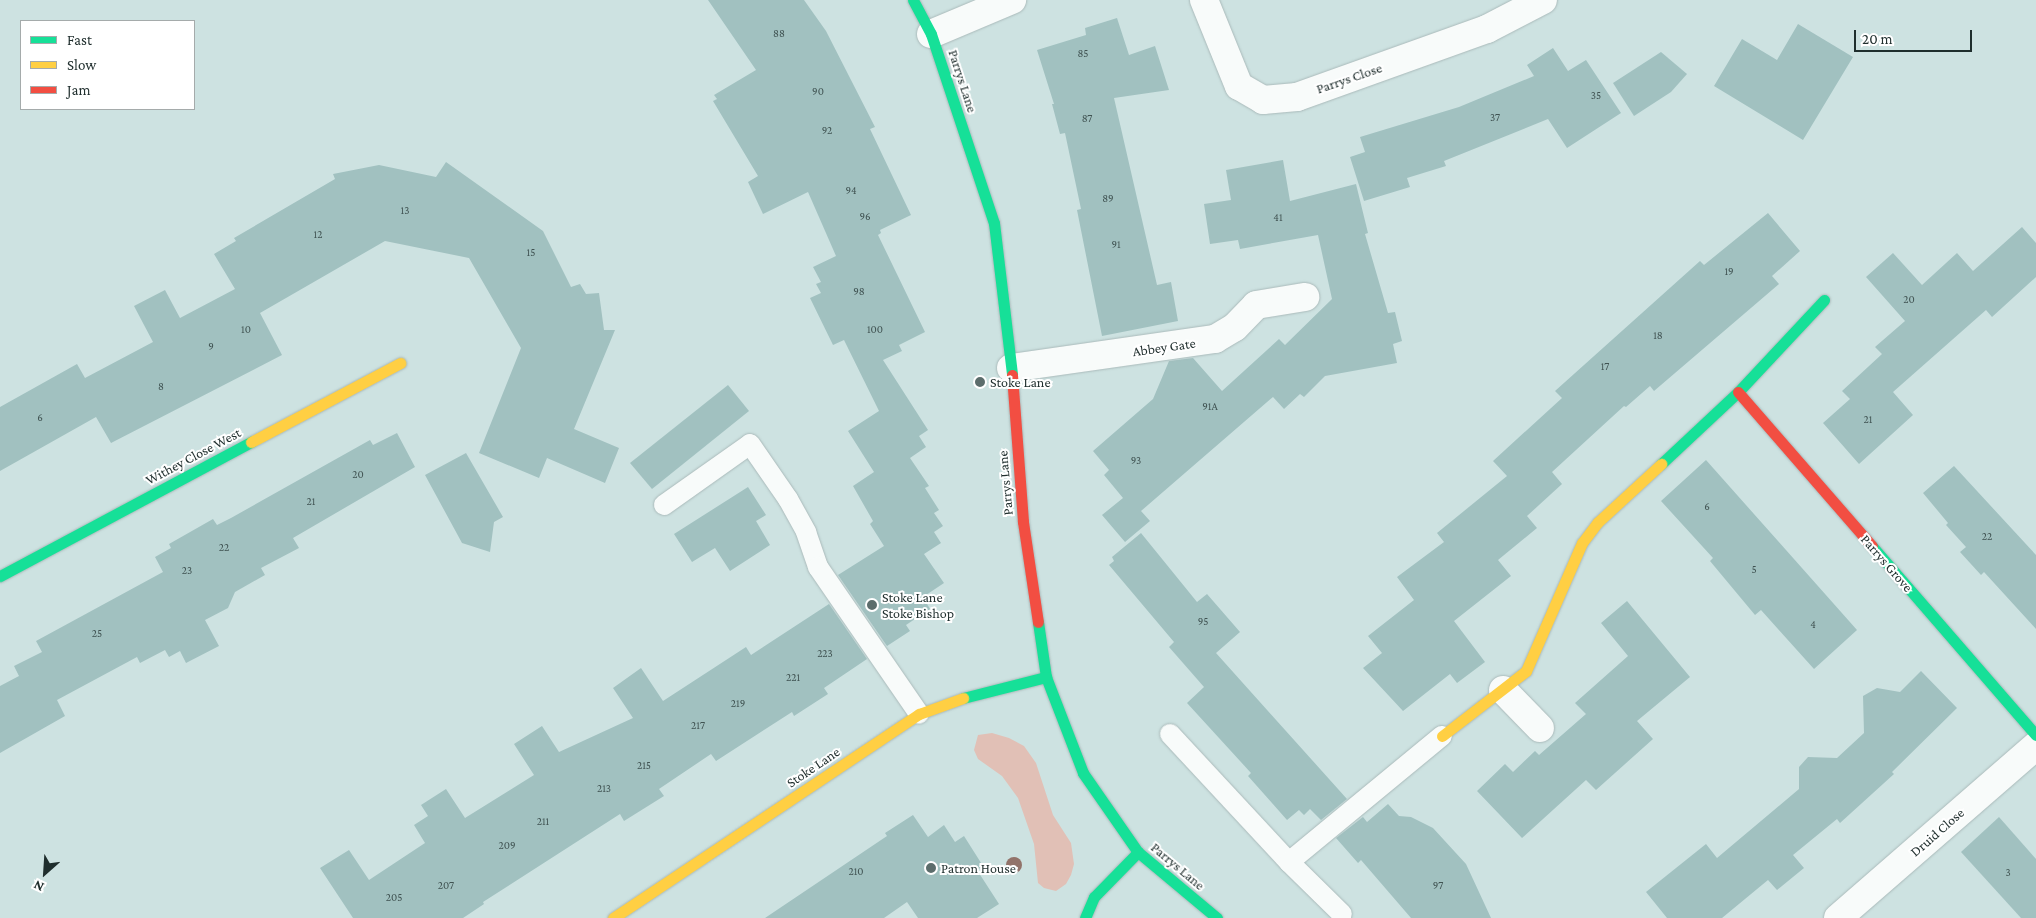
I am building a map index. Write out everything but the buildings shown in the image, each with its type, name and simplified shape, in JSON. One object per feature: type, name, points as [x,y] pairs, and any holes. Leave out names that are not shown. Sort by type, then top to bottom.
[{"type":"street","name":"Parrys Lane","points":[[913,0],[931,34],[994,223],[1011,368],[1023,522],[1046,677],[1083,773],[1138,852],[1217,918]]},
{"type":"street","points":[[931,34],[1012,0]]},
{"type":"street","name":"Parrys Close","points":[[1204,0],[1239,86],[1263,100],[1297,96],[1478,32],[1543,0]]},
{"type":"street","name":"Abbey Gate","points":[[1011,368],[1215,340],[1235,327],[1256,305],[1305,297]]},
{"type":"street","points":[[1442,736],[1504,690],[1526,670],[1540,642],[1582,543],[1598,522],[1738,392],[1824,300]]},
{"type":"street","name":"Withey Close West","points":[[0,576],[400,363]]},
{"type":"street","name":"Parrys Grove","points":[[1738,392],[2036,735]]},
{"type":"street","name":"Stoke Lane","points":[[613,918],[919,714],[954,700],[1046,677]]},
{"type":"street","points":[[1504,690],[1540,728]]},
{"type":"street","name":"Druid Close","points":[[1838,918],[2036,746]]},
{"type":"street","points":[[1084,918],[1094,897],[1138,852]]},
{"type":"lane","points":[[664,505],[750,444],[788,499],[806,532],[818,567],[919,714]]},
{"type":"lane","points":[[1170,734],[1289,862],[1342,914]]},
{"type":"lane","points":[[1289,862],[1442,736]]},
{"type":"shaded area","points":[[992,733],[1009,738],[1024,746],[1036,763],[1053,815],[1071,843],[1074,864],[1071,875],[1066,884],[1056,891],[1044,888],[1038,883],[1034,844],[1018,798],[1002,776],[978,759],[974,750],[978,735]]},
{"type":"traffic: fast","points":[[913,0],[931,34],[994,223],[1012,375]]},
{"type":"traffic: fast","points":[[1661,464],[1738,392],[1824,300]]},
{"type":"traffic: fast","points":[[0,576],[251,442]]},
{"type":"traffic: fast","points":[[1872,546],[2036,735]]},
{"type":"traffic: fast","points":[[1038,622],[1046,677],[1083,773],[1138,852],[1217,918]]},
{"type":"traffic: fast","points":[[963,698],[1046,677]]},
{"type":"traffic: fast","points":[[1085,918],[1094,897],[1138,852]]},
{"type":"traffic: slow","points":[[251,442],[400,363]]},
{"type":"traffic: slow","points":[[1442,736],[1526,671],[1582,543],[1598,522],[1661,464]]},
{"type":"traffic: slow","points":[[613,918],[919,714],[963,698]]},
{"type":"traffic: jam","points":[[1012,375],[1023,522],[1038,622]]},
{"type":"traffic: jam","points":[[1738,392],[1872,546]]},
{"type":"place","name":"Stoke Lane","points":[[980,382]]},
{"type":"place","name":"Stoke Lane Stoke Bishop","points":[[872,605]]},
{"type":"place","name":"Patron House","points":[[931,868]]}]
